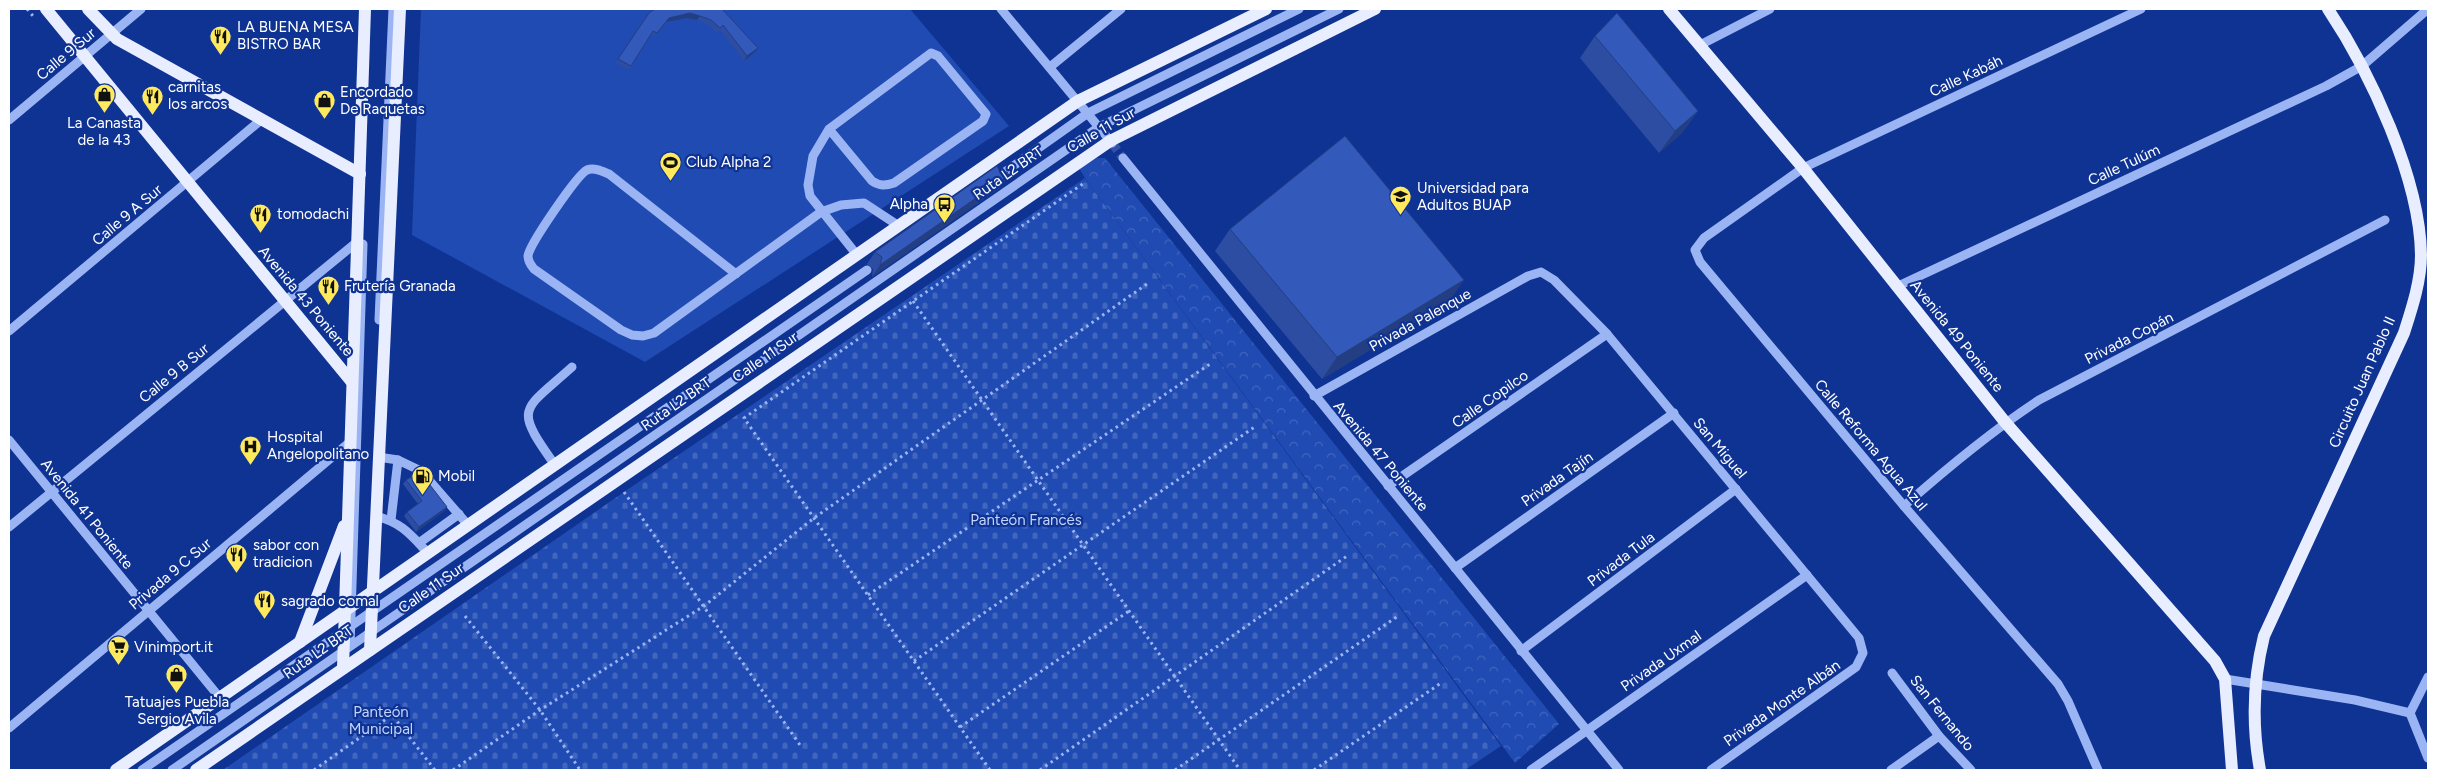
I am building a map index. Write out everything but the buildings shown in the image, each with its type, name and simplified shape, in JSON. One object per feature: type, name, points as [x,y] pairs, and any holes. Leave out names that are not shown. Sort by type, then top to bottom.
[{"type":"main road","name":"Avenida 43 Poniente","points":[[46,9],[284,302],[351,381]]},
{"type":"main road","points":[[88,9],[111,35],[360,174]]},
{"type":"main road","points":[[343,668],[347,649],[351,381],[365,9]]},
{"type":"main road","points":[[370,650],[367,635],[376,516],[400,9]]},
{"type":"main road","name":"Calle 11 Sur","points":[[116,770],[1078,101],[1266,9]]},
{"type":"main road","name":"Calle 11 Sur","points":[[196,770],[1111,142],[1374,9]]},
{"type":"main road","name":"Avenida 49 Poniente","points":[[1669,9],[1803,168],[2005,422],[2215,661],[2225,679]]},
{"type":"main road","name":"Circuito Juan Pablo II","points":[[2260,770],[2254,715],[2256,682],[2264,636],[2404,333],[2416,291],[2421,255],[2415,206],[2401,156],[2362,66],[2328,9]]},
{"type":"main road","points":[[300,642],[348,516]]},
{"type":"main road","points":[[2225,679],[2232,770]]},
{"type":"street","name":"Calle 9 Sur","points":[[9,120],[141,9]]},
{"type":"street","points":[[348,608],[371,9]]},
{"type":"street","points":[[370,593],[393,9]]},
{"type":"street","points":[[1001,9],[1111,142]]},
{"type":"street","points":[[1050,67],[1121,9]]},
{"type":"street","name":"Ruta L2 BRT","points":[[995,179],[1088,113],[1299,9]]},
{"type":"street","name":"Ruta L2 BRT","points":[[172,770],[1099,127],[1339,9]]},
{"type":"street","points":[[1700,45],[1770,9]]},
{"type":"street","name":"Calle Kabáh","points":[[1803,168],[2141,9]]},
{"type":"street","name":"Calle Tulúm","points":[[1896,287],[2326,86],[2362,66],[2428,9]]},
{"type":"street","points":[[829,129],[872,181],[879,185],[887,186],[982,121],[986,114],[938,56],[931,54],[829,129],[813,156],[808,185],[810,196],[857,255]]},
{"type":"street","name":"Calle 9 A Sur","points":[[9,331],[262,120]]},
{"type":"street","name":"Avenida 47 Poniente","points":[[1123,158],[1619,770]]},
{"type":"street","name":"Calle Reforma Agua Azul","points":[[1803,168],[1704,238],[1695,250],[1700,262],[1904,506],[2058,684],[2068,701],[2098,770]]},
{"type":"street","points":[[736,274],[608,174],[598,169],[587,170],[574,184],[544,227],[528,256],[529,263],[534,269],[621,330],[632,335],[643,336],[654,333],[736,274],[821,212],[841,205],[864,203],[899,226]]},
{"type":"street","name":"Privada Copán","points":[[1904,506],[1954,462],[2005,422],[2039,400],[2385,220]]},
{"type":"street","name":"Calle 9 B Sur","points":[[9,527],[357,242]]},
{"type":"street","name":"Ruta L2 BRT","points":[[142,770],[867,270]]},
{"type":"street","name":"Privada Palenque","points":[[1314,396],[1528,276],[1541,272]]},
{"type":"street","name":"San Miguel","points":[[1541,272],[1554,280],[1608,334],[1859,638],[1863,653]]},
{"type":"street","name":"Calle Copilco","points":[[1388,486],[1608,334]]},
{"type":"street","points":[[554,466],[536,439],[528,422],[527,412],[531,404],[572,366]]},
{"type":"street","name":"Privada Tajín","points":[[1455,568],[1674,413]]},
{"type":"street","name":"Avenida 41 Poniente","points":[[9,440],[220,698]]},
{"type":"street","name":"Privada 9 C Sur","points":[[9,728],[350,442]]},
{"type":"street","points":[[378,456],[398,460],[421,471],[468,525]]},
{"type":"street","points":[[390,520],[398,460]]},
{"type":"street","name":"Privada Tula","points":[[1522,651],[1736,489]]},
{"type":"street","points":[[419,543],[459,514]]},
{"type":"street","points":[[376,516],[390,520],[405,528],[428,553]]},
{"type":"street","name":"Privada Uxmal","points":[[1531,770],[1807,575]]},
{"type":"street","name":"Privada Monte Albán","points":[[1711,770],[1856,667],[1863,653]]},
{"type":"street","name":"San Fernando","points":[[1892,673],[1939,736],[1971,770]]},
{"type":"street","points":[[2428,677],[2410,714],[2428,758]]},
{"type":"street","points":[[2225,679],[2256,682],[2356,700],[2410,714]]},
{"type":"street","points":[[1891,770],[1939,736]]},
{"type":"path","points":[[990,770],[744,418],[1084,183]]},
{"type":"path","points":[[453,770],[540,710],[704,606],[814,518],[1147,284]]},
{"type":"path","points":[[913,301],[1240,770]]},
{"type":"path","points":[[868,595],[1210,364]]},
{"type":"path","points":[[914,661],[1256,426]]},
{"type":"path","points":[[624,492],[800,745]]},
{"type":"path","points":[[1040,770],[1346,556]]},
{"type":"path","points":[[960,727],[1129,611]]},
{"type":"path","points":[[465,616],[540,710],[580,770]]},
{"type":"path","points":[[1175,770],[1398,616]]},
{"type":"path","points":[[1314,770],[1441,683]]},
{"type":"path","points":[[314,770],[392,715],[435,770]]},
{"type":"green space","name":"Club Alpha 2","points":[[421,9],[910,9],[1009,126],[645,362],[412,235]]},
{"type":"green space","points":[[1097,158],[1105,158],[1559,724],[1515,763],[1085,178],[1079,168]]},
{"type":"green space","name":"Panteón Francés","points":[[1085,178],[1501,746],[1465,770],[223,770],[624,492]]},
{"type":"tunnel","points":[[1112,143],[1123,158]]},
{"type":"place","name":"LA BUENA MESA BISTRO BAR","points":[[221,55]]},
{"type":"place","name":"La Canasta de la 43","points":[[104,114]]},
{"type":"place","name":"carnitas los arcos","points":[[152,115]]},
{"type":"place","name":"Encordado De Raquetas","points":[[324,120]]},
{"type":"place","name":"Club Alpha 2","points":[[670,181]]},
{"type":"place","name":"Universidad para Adultos BUAP","points":[[1401,216]]},
{"type":"place","name":"Alpha","points":[[944,223]]},
{"type":"place","name":"tomodachi","points":[[261,233]]},
{"type":"place","name":"Frutería Granada","points":[[328,305]]},
{"type":"place","name":"Hospital Angelopolitano","points":[[251,465]]},
{"type":"place","name":"Mobil","points":[[422,495]]},
{"type":"place","name":"sabor con tradicion","points":[[237,573]]},
{"type":"place","name":"sagrado comal","points":[[265,620]]},
{"type":"place","name":"Vinimport.it","points":[[118,666]]},
{"type":"place","name":"Tatuajes Puebla Sergio Avila","points":[[177,693]]},
{"type":"park label","name":"Panteón Municipal","points":[[381,720]]}]
